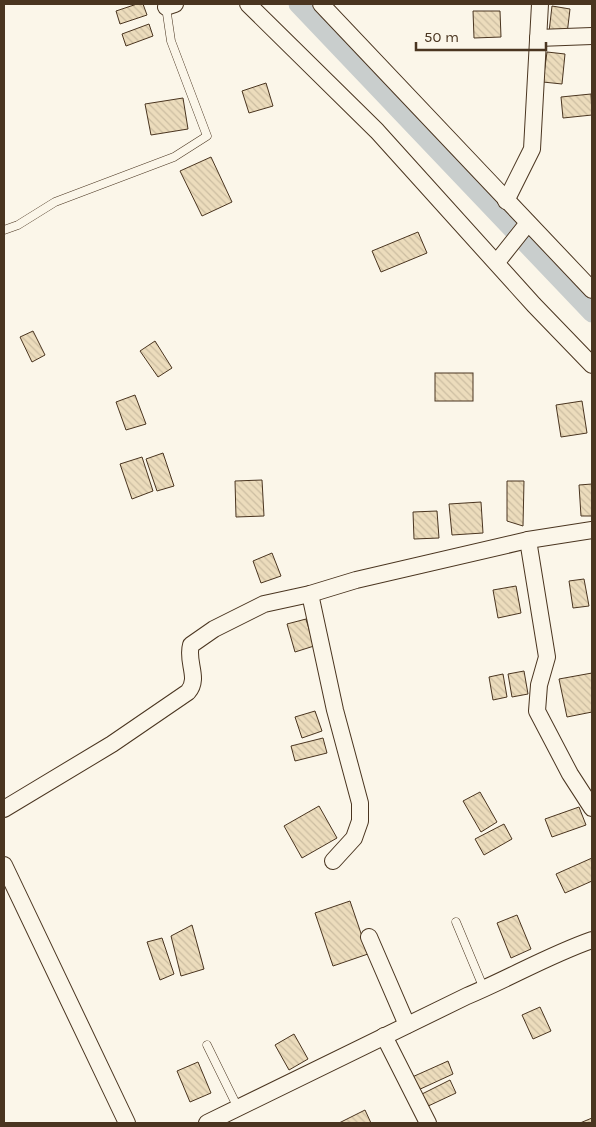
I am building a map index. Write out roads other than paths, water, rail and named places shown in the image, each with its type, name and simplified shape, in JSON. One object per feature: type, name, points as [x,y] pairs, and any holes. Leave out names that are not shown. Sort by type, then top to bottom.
[{"type":"street","points":[[248,4],[377,131],[534,305],[592,365]]},
{"type":"street","points":[[321,4],[506,201],[526,225],[592,290]]},
{"type":"street","points":[[506,201],[532,149],[540,4]]},
{"type":"street","points":[[538,38],[592,36]]},
{"type":"street","points":[[497,262],[526,225]]},
{"type":"street","points":[[4,809],[112,744],[188,692],[193,687],[194,676],[188,659],[191,645],[214,628],[264,604],[310,594],[356,580],[528,540],[592,530]]},
{"type":"street","points":[[528,540],[547,657],[539,685],[537,710],[570,774],[592,808]]},
{"type":"street","points":[[310,594],[335,710],[360,803],[360,821],[354,838],[334,860]]},
{"type":"street","points":[[4,865],[127,1123]]},
{"type":"street","points":[[369,938],[407,1025]]},
{"type":"street","points":[[207,1123],[560,951],[592,940]]},
{"type":"street","points":[[384,1036],[428,1123]]},
{"type":"lane","points":[[4,230],[18,225],[55,202],[174,157],[207,136],[171,41],[170,5]]},
{"type":"lane","points":[[456,922],[484,989]]},
{"type":"lane","points":[[207,1045],[238,1108]]},
{"type":"waterway","points":[[298,4],[592,313]]}]
